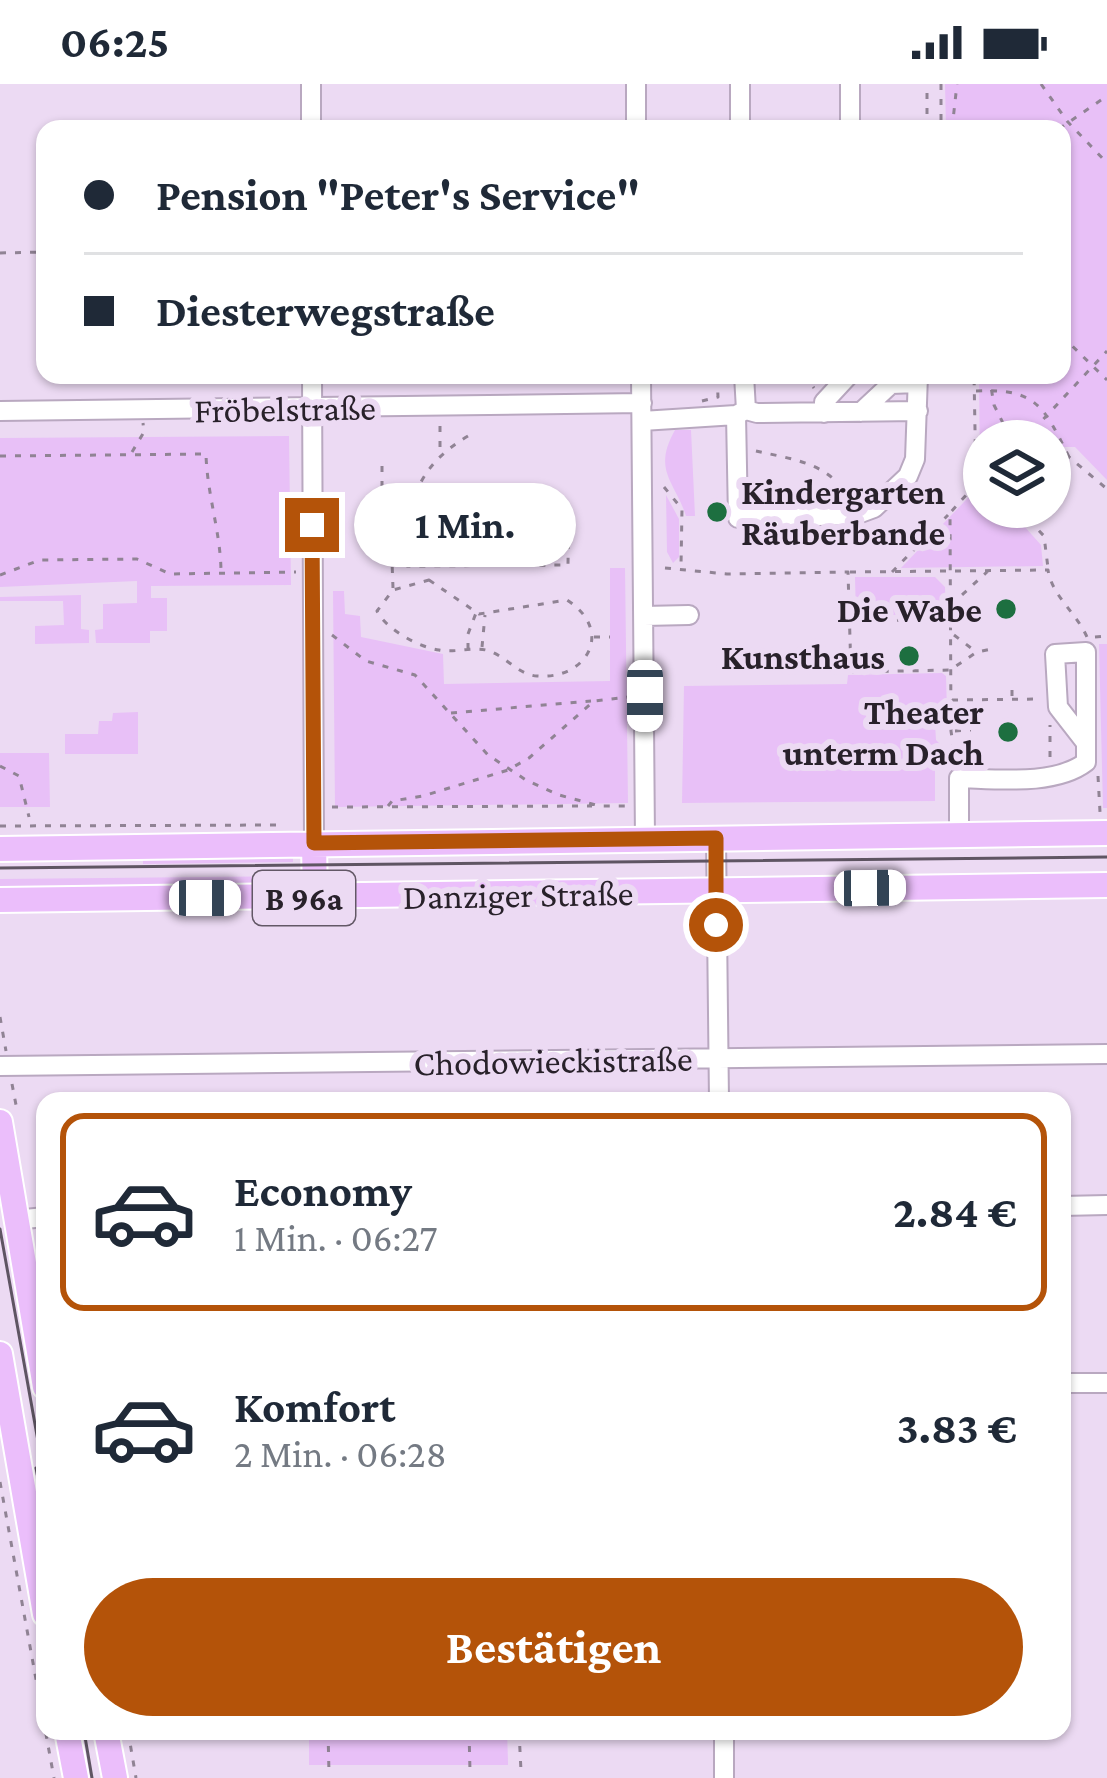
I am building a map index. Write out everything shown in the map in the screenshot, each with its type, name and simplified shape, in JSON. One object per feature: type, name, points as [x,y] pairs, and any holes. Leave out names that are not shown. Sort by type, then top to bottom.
[{"type":"main road","name":"Danziger Straße","points":[[0,849],[959,835],[1103,823]]},
{"type":"main road","points":[[314,843],[315,898]]},
{"type":"main road","name":"Danziger Straße","points":[[0,900],[1107,885]]},
{"type":"main road","points":[[0,1122],[36,1338]]},
{"type":"main road","points":[[0,1354],[28,1618]]},
{"type":"main road","points":[[69,1740],[76,1778]]},
{"type":"main road","points":[[108,1740],[115,1778]]},
{"type":"street","points":[[311,84],[311,120]]},
{"type":"street","points":[[636,84],[636,120]]},
{"type":"street","points":[[740,84],[740,120]]},
{"type":"street","points":[[850,84],[850,120]]},
{"type":"street","points":[[312,384],[314,843]]},
{"type":"street","points":[[641,384],[645,838]]},
{"type":"street","points":[[743,384],[737,447],[738,518],[850,515],[874,508],[908,476],[915,459],[918,384]]},
{"type":"street","points":[[824,413],[824,402],[841,384]]},
{"type":"street","points":[[861,412],[891,384]]},
{"type":"street","name":"Fröbelstraße","points":[[0,411],[312,407],[642,412],[700,420],[741,412],[917,411]]},
{"type":"street","points":[[312,586],[333,586]]},
{"type":"street","points":[[644,616],[689,615]]},
{"type":"street","points":[[959,835],[959,778],[1072,773],[1086,752],[1086,652],[1055,654],[1052,699],[1086,752]]},
{"type":"street","points":[[716,838],[719,1092]]},
{"type":"street","name":"Chodowieckistraße","points":[[4,1062],[1107,1054]]},
{"type":"street","points":[[1071,1206],[1107,1205]]},
{"type":"street","points":[[15,1220],[36,1218]]},
{"type":"street","points":[[1071,1383],[1107,1383]]},
{"type":"street","points":[[724,1740],[724,1778]]},
{"type":"path","points":[[927,84],[927,120]]},
{"type":"path","points":[[940,84],[941,120]]},
{"type":"path","points":[[953,120],[956,84]]},
{"type":"path","points":[[1041,84],[1066,120]]},
{"type":"path","points":[[1069,120],[1107,96]]},
{"type":"path","points":[[1071,125],[1107,163]]},
{"type":"path","points":[[0,253],[36,252]]},
{"type":"path","points":[[1071,345],[1107,380]]},
{"type":"path","points":[[1044,420],[1107,352]]},
{"type":"path","points":[[700,420],[703,398],[718,397],[718,384]]},
{"type":"path","points":[[974,384],[975,420]]},
{"type":"path","points":[[990,384],[1002,420]]},
{"type":"path","points":[[974,391],[1024,394],[1050,420]]},
{"type":"path","points":[[131,454],[144,432],[142,409]]},
{"type":"path","points":[[440,426],[440,454]]},
{"type":"path","points":[[468,436],[440,454],[424,473],[406,526],[407,566],[471,566],[568,565],[568,547],[567,526],[556,504],[545,495],[519,488],[504,490],[481,505],[470,528],[471,566]]},
{"type":"path","points":[[737,447],[819,468],[844,490],[850,515]]},
{"type":"path","points":[[0,456],[206,454],[221,573]]},
{"type":"path","points":[[1071,459],[1107,489]]},
{"type":"path","points":[[382,466],[382,502],[390,508],[393,590]]},
{"type":"path","points":[[664,487],[682,509],[681,568]]},
{"type":"path","points":[[892,572],[963,499]]},
{"type":"path","points":[[950,514],[951,731],[959,778]]},
{"type":"path","points":[[1036,528],[1044,536],[1051,587],[1078,616],[1088,638],[1107,636]]},
{"type":"path","points":[[471,548],[568,547]]},
{"type":"path","points":[[0,575],[40,560],[137,560],[170,574],[296,572]]},
{"type":"path","points":[[664,568],[727,574],[1048,570]]},
{"type":"path","points":[[949,606],[989,571]]},
{"type":"path","points":[[848,572],[851,672],[950,670],[976,652],[996,648]]},
{"type":"path","points":[[429,580],[476,613],[485,614],[567,601],[592,624],[594,637],[588,655],[555,674],[532,676],[481,650],[435,650],[388,628],[377,611],[393,590],[429,580]]},
{"type":"path","points":[[838,612],[850,612]]},
{"type":"path","points":[[468,651],[467,634],[476,613]]},
{"type":"path","points":[[481,650],[485,614]]},
{"type":"path","points":[[850,622],[950,618]]},
{"type":"path","points":[[920,620],[920,632]]},
{"type":"path","points":[[950,633],[976,652]]},
{"type":"path","points":[[330,635],[366,661],[415,675],[488,755],[508,770],[559,795],[600,806]]},
{"type":"path","points":[[594,637],[610,637]]},
{"type":"path","points":[[900,663],[900,671]]},
{"type":"path","points":[[870,664],[870,672]]},
{"type":"path","points":[[1012,683],[1012,698]]},
{"type":"path","points":[[449,713],[629,697]]},
{"type":"path","points":[[952,700],[1052,699],[1050,776]]},
{"type":"path","points":[[388,806],[392,801],[508,770],[529,758],[593,701]]},
{"type":"path","points":[[951,731],[971,730]]},
{"type":"path","points":[[1086,752],[1097,769],[1103,823]]},
{"type":"path","points":[[0,766],[19,776],[29,817]]},
{"type":"path","points":[[332,807],[630,806]]},
{"type":"path","points":[[0,826],[277,823],[314,843]]},
{"type":"path","points":[[0,1017],[4,1062]]},
{"type":"path","points":[[0,1482],[36,1667]]},
{"type":"path","points":[[48,1740],[54,1778]]},
{"type":"path","points":[[130,1740],[136,1778]]},
{"type":"path","points":[[328,1740],[328,1773]]},
{"type":"path","points":[[469,1740],[470,1771]]},
{"type":"path","points":[[519,1740],[521,1771]]},
{"type":"shaded area","points":[[945,84],[1107,84],[1107,480],[1071,447],[1071,420],[979,420],[979,384],[1071,384],[1071,120],[946,120]]},
{"type":"shaded area","points":[[675,430],[691,430],[695,516],[686,516],[665,466]]},
{"type":"shaded area","points":[[289,436],[291,585],[151,586],[151,598],[167,598],[167,631],[150,631],[150,643],[96,643],[95,630],[103,629],[103,604],[137,603],[137,581],[0,587],[0,438]]},
{"type":"shaded area","points":[[666,495],[679,519],[679,557],[673,563],[667,552]]},
{"type":"shaded area","points":[[963,503],[963,528],[1026,528],[1041,545],[1043,566],[901,568]]},
{"type":"shaded area","points":[[610,568],[625,568],[628,803],[335,807],[333,591],[344,591],[345,614],[360,616],[361,637],[443,654],[444,684],[610,681]]},
{"type":"shaded area","points":[[855,577],[935,577],[945,587],[946,612],[856,617]]},
{"type":"shaded area","points":[[81,595],[81,629],[89,630],[89,643],[35,644],[35,626],[64,625],[63,601],[0,601],[0,597]]},
{"type":"shaded area","points":[[1099,644],[1107,644],[1107,808],[1103,808]]},
{"type":"shaded area","points":[[942,673],[947,712],[935,724],[936,740],[947,751],[946,764],[935,770],[935,801],[682,803],[684,686],[847,684],[848,675]]},
{"type":"shaded area","points":[[138,712],[138,754],[65,754],[65,734],[98,734],[99,721],[112,721],[113,713]]},
{"type":"shaded area","points":[[0,753],[49,753],[50,807],[0,807]]},
{"type":"shaded area","points":[[293,853],[293,862],[143,864],[143,855]]},
{"type":"shaded area","points":[[293,876],[293,890],[0,892],[0,879]]},
{"type":"shaded area","points":[[309,1740],[507,1740],[508,1765],[309,1765]]},
{"type":"tram line","points":[[0,868],[1107,857]]},
{"type":"tram line","points":[[0,1229],[36,1430]]},
{"type":"tram line","points":[[86,1740],[92,1778]]},
{"type":"place","name":"Kindergarten Räuberbande","points":[[717,512]]},
{"type":"place","name":"Die Wabe","points":[[1006,609]]},
{"type":"place","name":"Kunsthaus","points":[[909,656]]},
{"type":"place","name":"Theater unterm Dach","points":[[1008,732]]},
{"type":"route","points":[[312,525],[314,843],[716,838],[716,925]]}]
